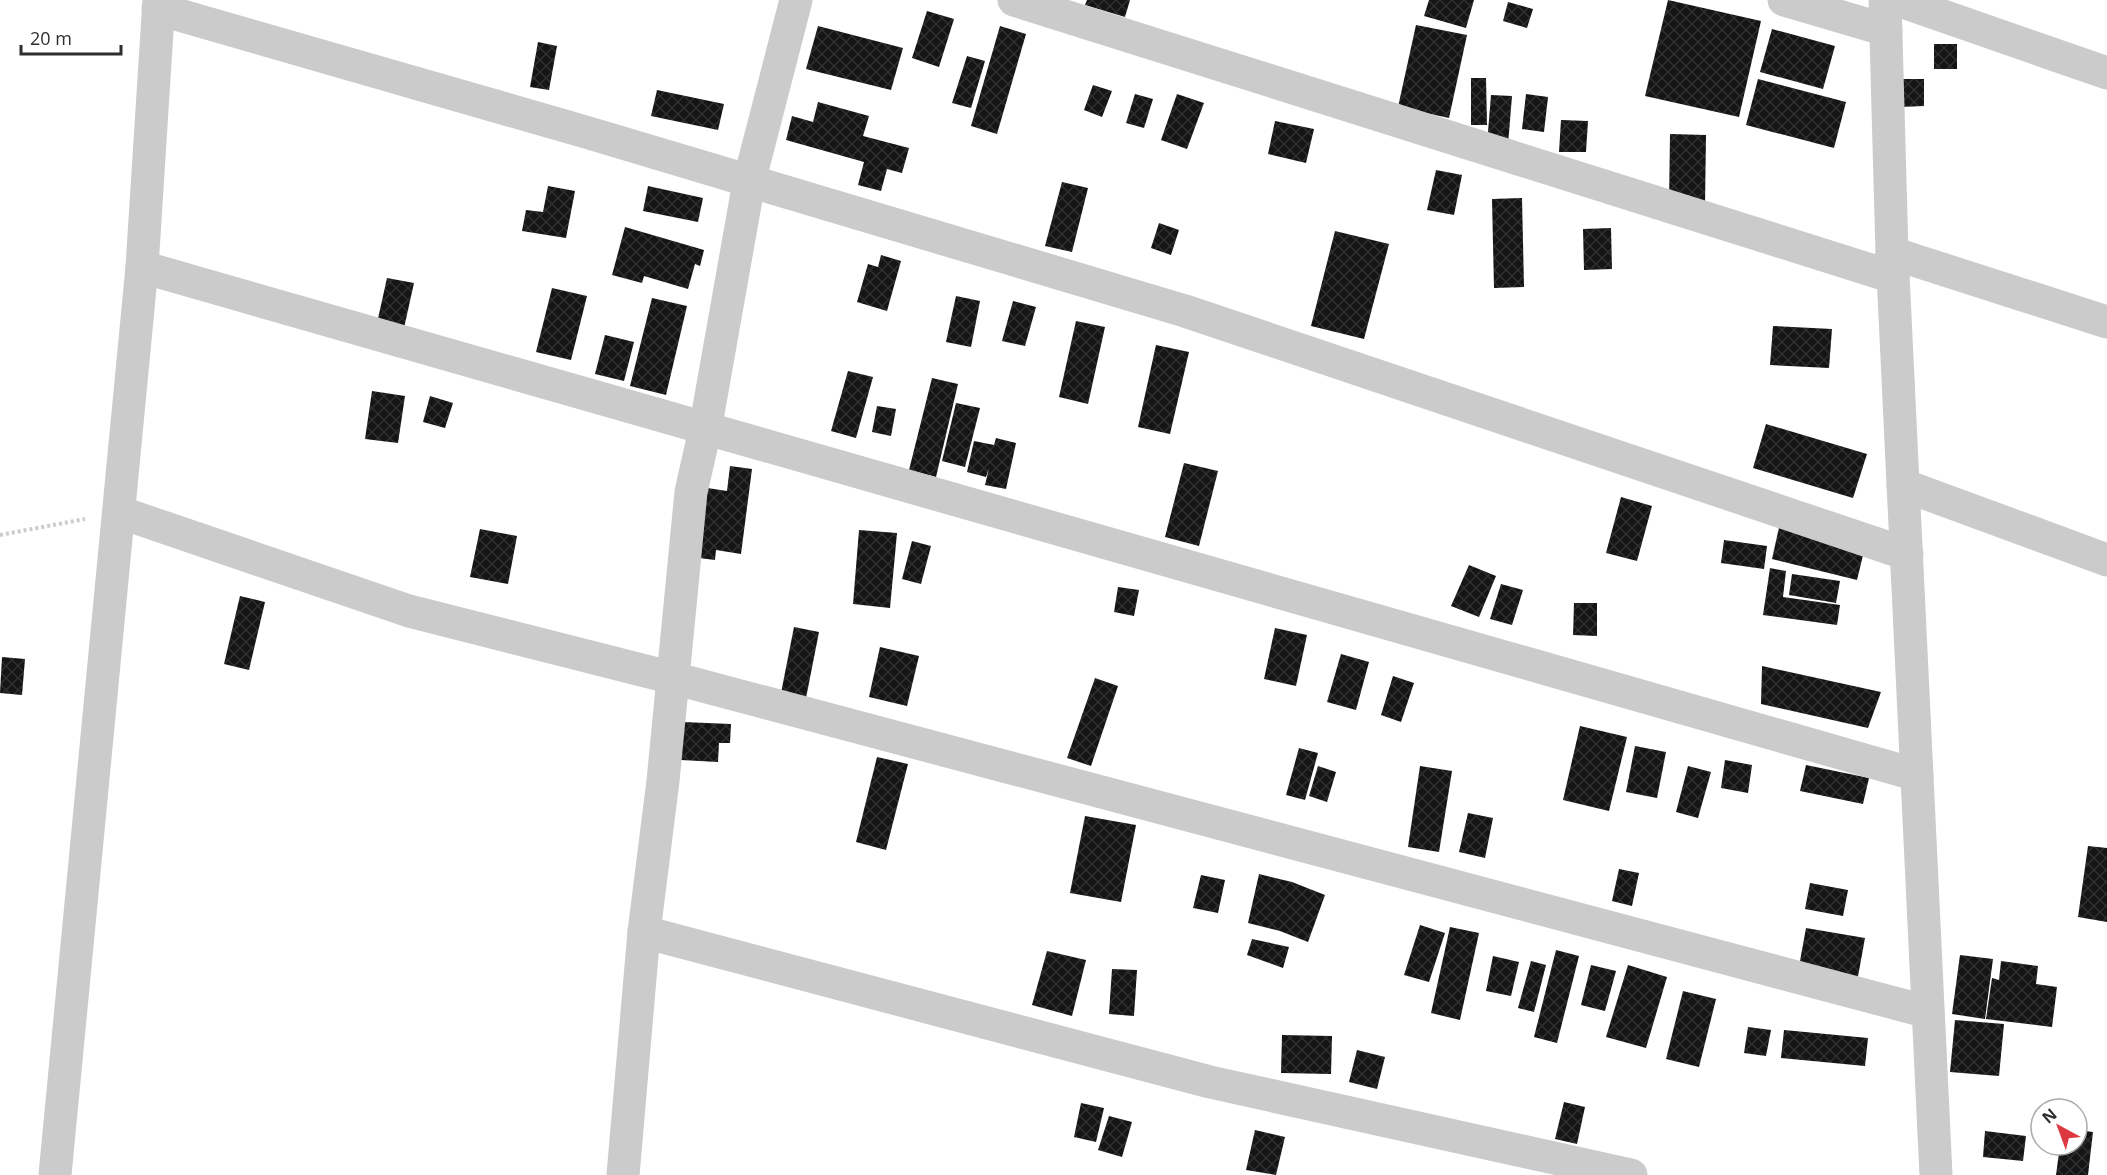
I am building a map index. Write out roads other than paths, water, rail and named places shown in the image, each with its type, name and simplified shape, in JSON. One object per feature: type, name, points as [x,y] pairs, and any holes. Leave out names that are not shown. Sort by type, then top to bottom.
[{"type":"street","points":[[623,1175],[644,932],[663,781],[691,492],[705,430],[749,182],[796,0]]},
{"type":"street","points":[[1014,0],[1893,265],[2107,322]]},
{"type":"street","points":[[1784,0],[1886,15],[1893,265],[1936,1175]]},
{"type":"street","points":[[1897,0],[2107,73]]},
{"type":"street","points":[[55,1175],[142,267],[159,5],[1185,311],[1906,554]]},
{"type":"street","points":[[142,267],[1917,775]]},
{"type":"street","points":[[1903,485],[2107,560]]},
{"type":"street","points":[[119,512],[409,611],[673,678],[1928,1012]]},
{"type":"street","points":[[644,932],[1210,1083],[1631,1175]]}]
